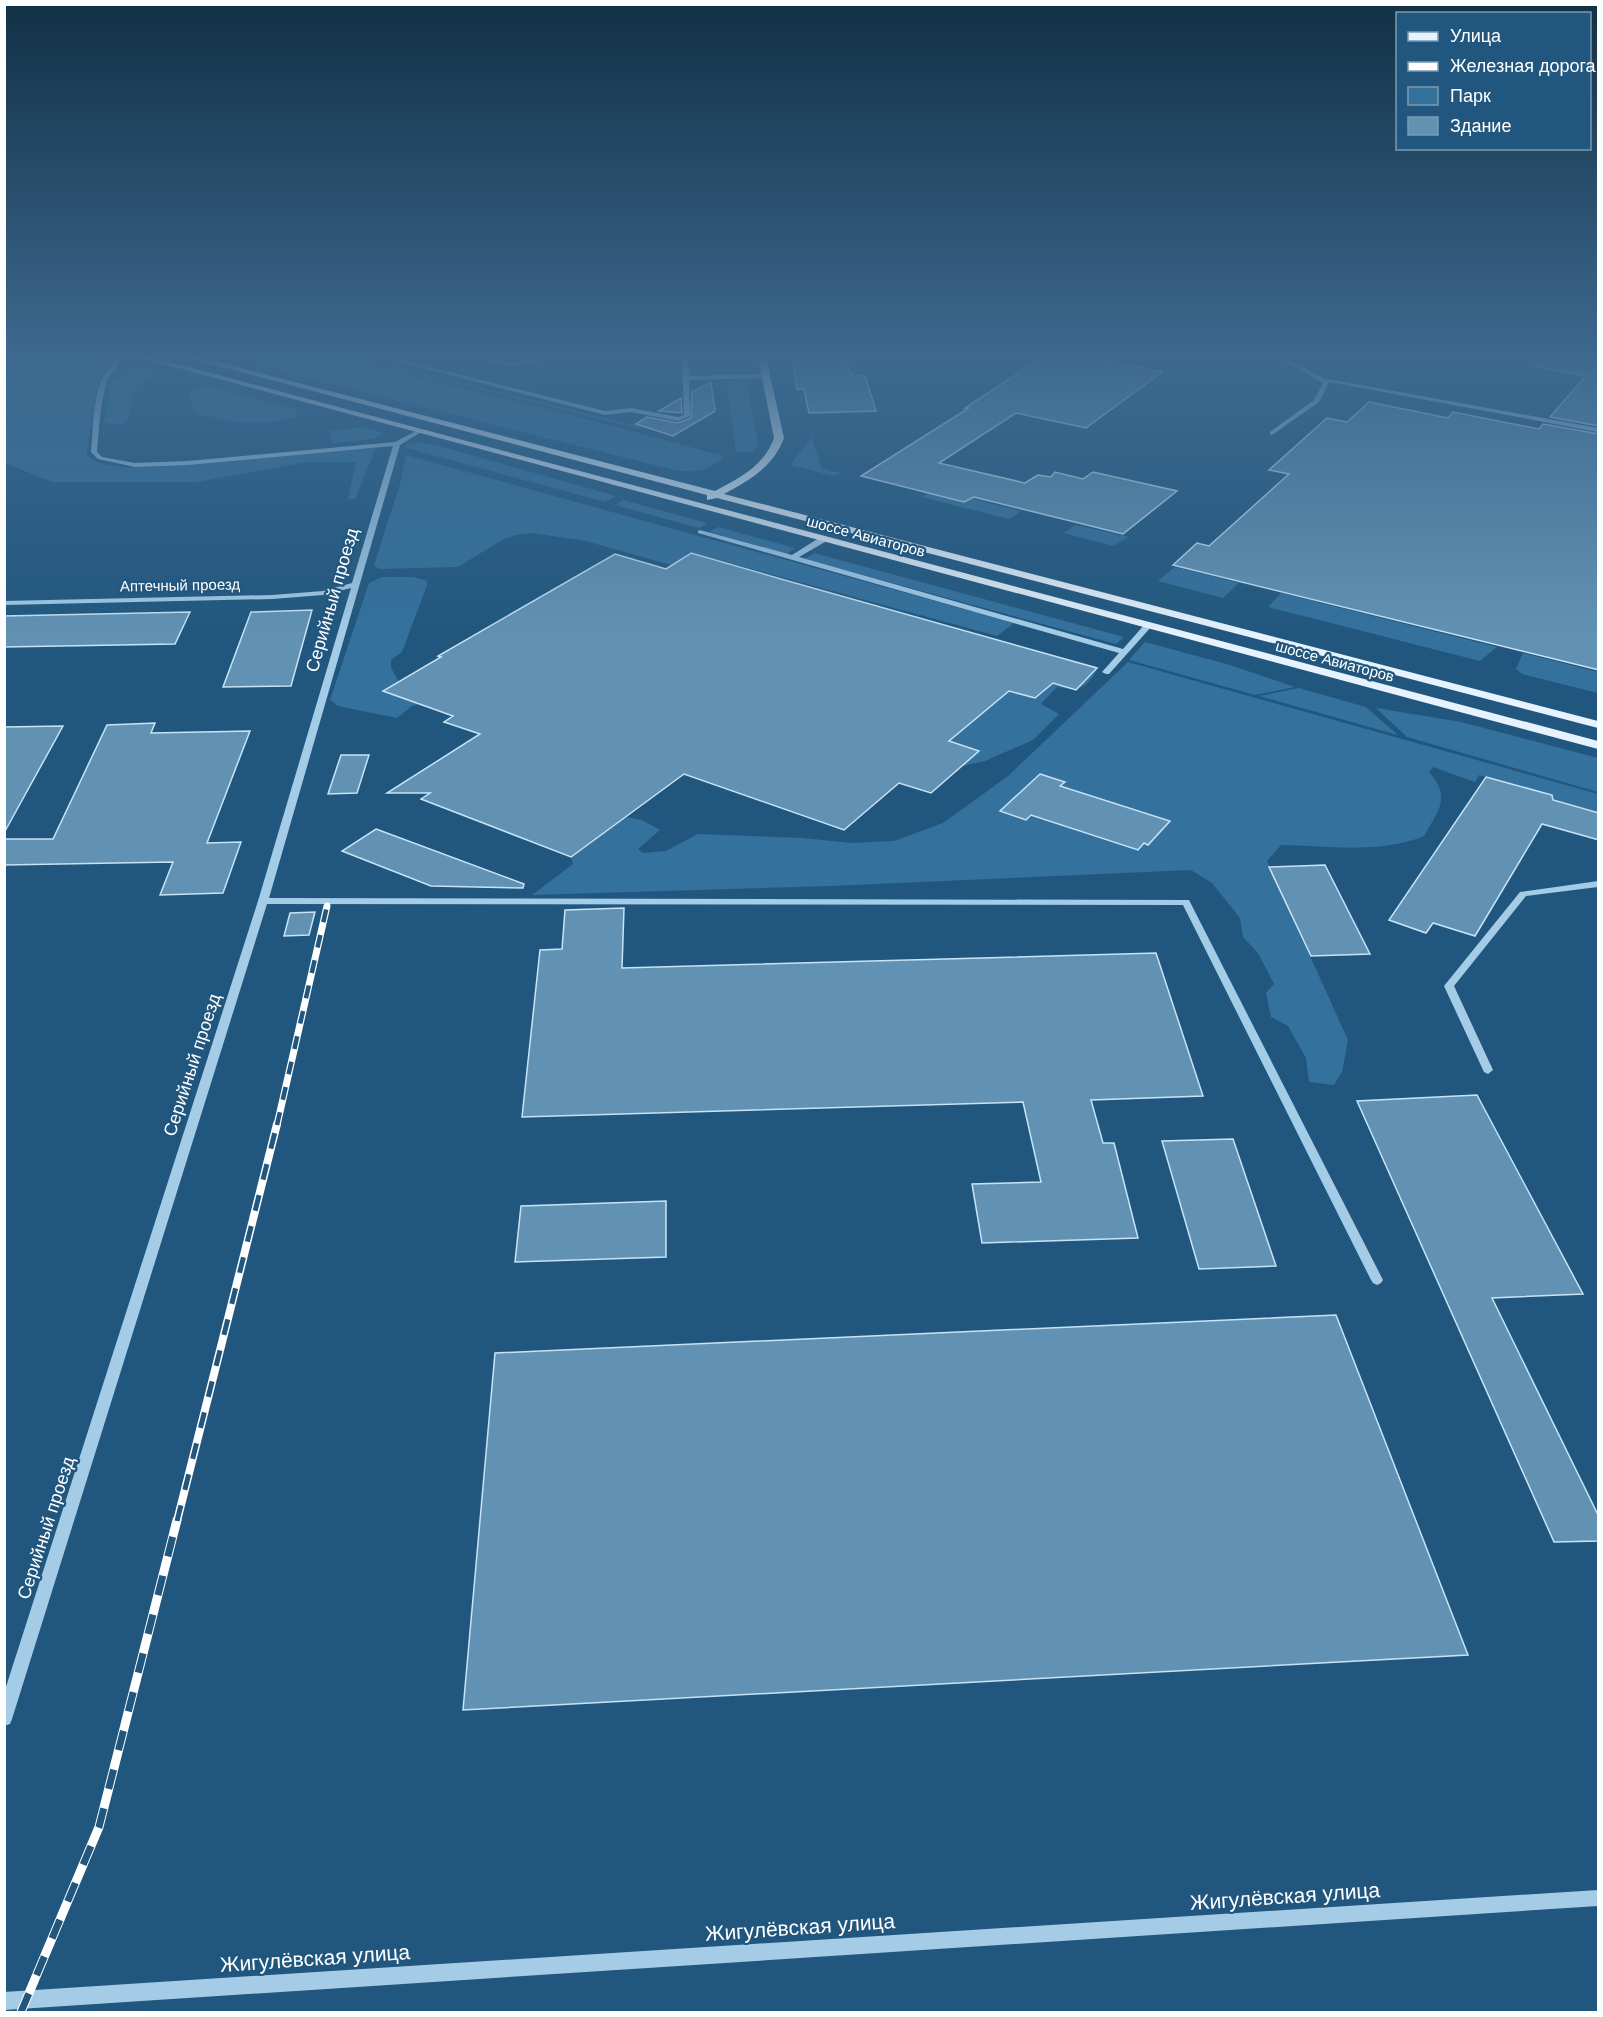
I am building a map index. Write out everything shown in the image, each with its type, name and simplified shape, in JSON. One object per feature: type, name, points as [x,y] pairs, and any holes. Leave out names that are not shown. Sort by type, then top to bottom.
[{"type":"main road","name":"шоссе Авиаторов","points":[[479,447],[1147,627],[1599,745]]},
{"type":"main road","name":"шоссе Авиаторов","points":[[532,447],[1599,725]]},
{"type":"main road","points":[[694,506],[766,464],[777,447]]},
{"type":"street","points":[[94,447],[94,452],[100,458],[135,465],[188,463],[363,447]]},
{"type":"street","name":"Серийный проезд","points":[[4,1719],[263,901],[396,447]]},
{"type":"street","points":[[700,532],[1124,652]]},
{"type":"street","points":[[793,558],[822,540]]},
{"type":"street","name":"Аптечный проезд","points":[[4,603],[272,597],[323,593],[355,585]]},
{"type":"street","points":[[1106,672],[1147,627]]},
{"type":"street","points":[[1488,1070],[1449,986],[1523,894],[1599,884]]},
{"type":"street","points":[[263,901],[1186,902],[1377,1280]]},
{"type":"street","name":"Жигулёвская улица","points":[[4,2001],[1599,1898]]},
{"type":"green space","points":[[5,447],[87,447],[86,453],[92,460],[102,464],[130,468],[376,448],[355,499],[348,499],[356,462],[307,462],[198,482],[52,482],[5,463]]},
{"type":"green space","points":[[443,447],[616,496],[605,502],[407,448]]},
{"type":"green space","points":[[583,447],[691,447],[724,456],[713,465],[701,470],[674,470]]},
{"type":"green space","points":[[735,447],[756,447],[753,452],[736,452]]},
{"type":"green space","points":[[804,447],[815,447],[821,468],[840,473],[834,476],[790,465]]},
{"type":"green space","points":[[406,455],[1014,623],[997,636],[690,552],[671,565],[586,541],[532,533],[515,535],[502,540],[458,567],[379,569],[374,565],[400,484]]},
{"type":"green space","points":[[934,489],[1021,511],[1009,519],[922,497]]},
{"type":"green space","points":[[623,500],[707,523],[699,528],[615,505]]},
{"type":"green space","points":[[1075,525],[1129,537],[1113,546],[1064,533]]},
{"type":"green space","points":[[718,527],[795,548],[787,554],[709,532]]},
{"type":"green space","points":[[814,553],[1124,637],[1116,644],[805,559]]},
{"type":"green space","points":[[1175,567],[1239,583],[1223,598],[1158,581]]},
{"type":"green space","points":[[382,577],[413,577],[427,581],[402,652],[391,660],[391,668],[399,682],[384,691],[419,704],[412,706],[397,718],[338,706],[330,700],[369,583]]},
{"type":"green space","points":[[1281,593],[1497,647],[1480,661],[1268,607]]},
{"type":"green space","points":[[1145,642],[1230,665],[1295,687],[1255,695],[1129,660]]},
{"type":"green space","points":[[1523,653],[1598,672],[1598,693],[1522,674],[1516,669]]},
{"type":"green space","points":[[1128,662],[1598,794],[1598,813],[1553,800],[1552,795],[1479,775],[1475,782],[1433,767],[1429,772],[1440,789],[1441,797],[1438,811],[1424,836],[1407,842],[1372,847],[1281,845],[1267,861],[1348,1040],[1342,1072],[1334,1085],[1309,1082],[1306,1058],[1288,1026],[1271,1017],[1266,993],[1274,984],[1258,953],[1243,937],[1240,918],[1212,883],[1191,870],[831,886],[532,895],[573,864],[571,857],[626,817],[642,820],[660,830],[638,849],[643,853],[666,851],[698,834],[803,838],[851,843],[894,841],[943,823],[1008,776]]},
{"type":"green space","points":[[1098,668],[1086,684],[1078,688]]},
{"type":"green space","points":[[1053,683],[1072,689],[1057,687],[1041,704],[1059,714],[1033,740],[985,761],[962,766],[979,751],[949,741],[1009,691],[1035,698]]},
{"type":"green space","points":[[1299,688],[1366,707],[1398,735],[1259,696]]},
{"type":"green space","points":[[1376,708],[1461,722],[1598,758],[1598,792],[1407,737]]},
{"type":"building","points":[[907,447],[963,447],[939,463],[1025,483],[1038,475],[1051,477],[1055,472],[1083,479],[1093,472],[1177,491],[1123,534],[974,497],[964,502],[861,476]]},
{"type":"building","points":[[1295,447],[1599,447],[1599,670],[1173,565],[1197,543],[1209,546],[1289,474],[1269,470]]},
{"type":"building","points":[[691,553],[1097,668],[1076,690],[1053,683],[1035,698],[1009,691],[949,741],[979,751],[931,793],[899,783],[844,830],[684,774],[571,857],[421,799],[430,793],[387,793],[480,734],[444,722],[453,716],[383,691],[441,657],[438,656],[615,554],[666,569]]},
{"type":"building","points":[[312,610],[291,686],[223,687],[251,612]]},
{"type":"building","points":[[190,612],[175,644],[4,647],[4,616]]},
{"type":"building","points":[[155,723],[151,733],[250,731],[207,843],[241,842],[223,893],[160,895],[173,862],[4,865],[4,839],[53,839],[107,725]]},
{"type":"building","points":[[63,726],[4,833],[4,727]]},
{"type":"building","points":[[341,755],[369,755],[357,793],[328,794]]},
{"type":"building","points":[[1040,774],[1065,782],[1060,786],[1170,821],[1148,845],[1144,843],[1138,850],[1031,815],[1026,820],[1000,811]]},
{"type":"building","points":[[1486,777],[1552,795],[1553,800],[1599,813],[1599,840],[1542,824],[1475,936],[1433,923],[1426,933],[1389,920]]},
{"type":"building","points":[[376,829],[524,884],[523,888],[431,886],[342,851]]},
{"type":"building","points":[[1325,865],[1370,954],[1311,956],[1269,867]]},
{"type":"building","points":[[624,908],[622,968],[1156,953],[1203,1096],[1091,1100],[1103,1143],[1114,1143],[1138,1238],[982,1243],[972,1184],[1041,1182],[1023,1102],[522,1117],[540,950],[562,949],[565,910]]},
{"type":"building","points":[[315,912],[309,935],[284,936],[290,913]]},
{"type":"building","points":[[1477,1095],[1583,1294],[1492,1298],[1599,1517],[1599,1541],[1554,1542],[1357,1101]]},
{"type":"building","points":[[1233,1139],[1276,1266],[1199,1269],[1162,1141]]},
{"type":"building","points":[[666,1201],[666,1257],[515,1262],[521,1206]]},
{"type":"building","points":[[1336,1315],[1468,1655],[463,1710],[495,1353]]},
{"type":"railway","points":[[277,1125],[327,906]]},
{"type":"railway","points":[[177,1521],[277,1124]]},
{"type":"railway","points":[[21,2012],[99,1827],[177,1520]]}]
